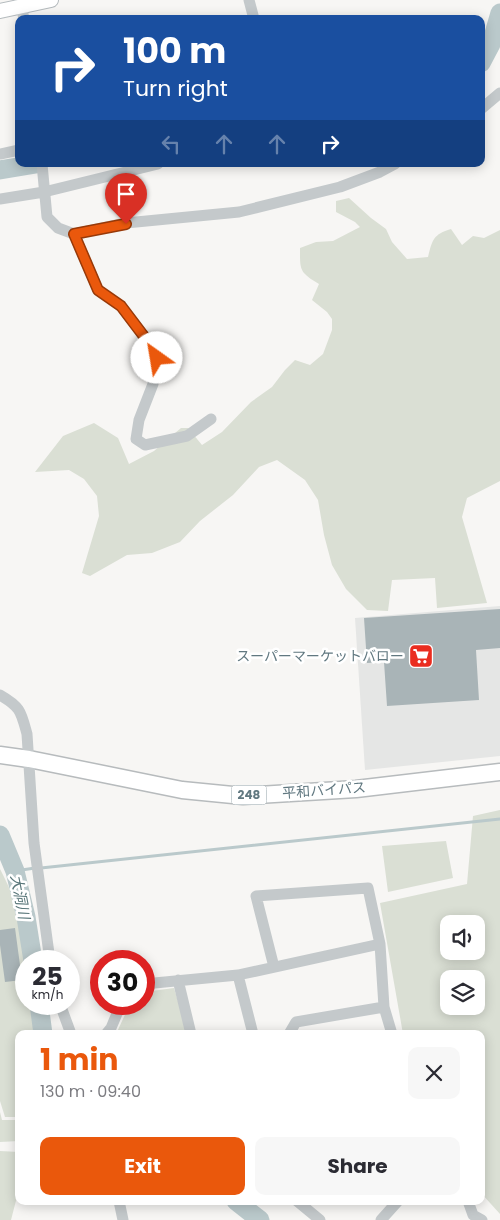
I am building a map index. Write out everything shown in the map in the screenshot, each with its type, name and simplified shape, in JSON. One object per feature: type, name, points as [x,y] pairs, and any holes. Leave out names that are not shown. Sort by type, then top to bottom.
[{"type":"highway","name":"平和バイパス","points":[[0,755],[29,759],[182,790],[243,796],[356,789],[500,772]]},
{"type":"main road","points":[[0,11],[22,9],[51,0]]},
{"type":"street","points":[[249,0],[253,15]]},
{"type":"street","points":[[485,106],[500,93]]},
{"type":"street","points":[[0,154],[15,151]]},
{"type":"street","points":[[42,167],[47,217],[58,228],[74,234],[126,224],[239,212],[340,187],[389,167]]},
{"type":"street","points":[[0,199],[44,192],[146,167]]},
{"type":"street","points":[[74,234],[98,290],[121,306],[149,343],[157,358],[153,384],[139,420],[136,439],[145,446],[187,436],[211,419]]},
{"type":"street","points":[[0,695],[15,704],[22,718],[26,734],[34,844],[49,950]]},
{"type":"street","points":[[274,967],[256,896],[368,888],[380,944],[384,1008],[391,1030]]},
{"type":"street","points":[[155,983],[238,975],[380,944]]},
{"type":"street","points":[[238,975],[252,1030]]},
{"type":"street","points":[[178,980],[191,1030]]},
{"type":"street","points":[[291,1030],[296,1022],[384,1008]]},
{"type":"street","points":[[64,1015],[70,1030]]},
{"type":"street","points":[[109,1030],[116,1015]]},
{"type":"street","points":[[120,1205],[123,1220]]},
{"type":"street","points":[[302,1205],[320,1220]]},
{"type":"street","points":[[381,1220],[394,1205]]},
{"type":"street","points":[[469,1205],[474,1218]]},
{"type":"shaded area","points":[[349,198],[386,229],[392,242],[407,259],[428,257],[434,239],[440,233],[451,229],[462,245],[473,236],[484,238],[500,230],[500,481],[467,498],[462,517],[487,603],[437,608],[435,578],[392,580],[388,611],[367,610],[346,589],[332,565],[324,535],[318,500],[305,480],[277,460],[259,467],[233,495],[200,521],[180,542],[152,553],[127,555],[90,576],[82,573],[99,516],[97,496],[84,479],[69,470],[35,472],[63,436],[94,423],[118,438],[129,464],[154,451],[181,428],[188,428],[202,445],[222,432],[251,402],[272,387],[295,360],[310,365],[323,354],[332,330],[332,319],[327,312],[312,300],[319,284],[302,270],[300,248],[316,242],[333,241],[360,227],[355,222],[336,212],[336,201]]},
{"type":"shaded area","points":[[500,606],[500,756],[365,770],[355,618]]},
{"type":"shaded area","points":[[500,810],[500,1214],[485,1197],[485,1030],[402,1030],[380,903],[467,884],[473,816]]},
{"type":"shaded area","points":[[446,841],[453,878],[388,892],[382,846]]},
{"type":"shaded area","points":[[0,869],[15,903],[26,950],[15,950],[15,1015],[36,1015],[38,1030],[15,1030],[15,1117],[5,1117],[0,1101]]},
{"type":"shaded area","points":[[174,988],[187,1030],[118,1030],[125,1015],[155,1015],[155,991]]},
{"type":"shaded area","points":[[0,1112],[2,1120],[15,1120],[15,1141],[0,1142]]},
{"type":"shaded area","points":[[0,1151],[15,1152],[15,1204],[11,1220],[0,1220]]},
{"type":"building","name":"スーパーマーケットバロー","points":[[500,609],[500,648],[476,650],[479,700],[387,706],[384,662],[367,663],[364,618]]},
{"type":"building","points":[[15,928],[18,950],[15,950],[15,981],[5,982],[0,930]]},
{"type":"waterway","points":[[485,55],[491,44],[500,13]]},
{"type":"waterway","points":[[0,170],[18,167]]},
{"type":"waterway","points":[[41,868],[500,819]]},
{"type":"waterway","name":"大洞川","points":[[0,835],[15,871],[26,917],[31,950]]},
{"type":"waterway","points":[[15,871],[35,868]]},
{"type":"waterway","name":"大洞川","points":[[40,1015],[42,1030]]},
{"type":"waterway","name":"大洞川","points":[[241,1205],[260,1220]]},
{"type":"place","name":"スーパーマーケットバロー","points":[[421,656]]},
{"type":"route","points":[[126,224],[74,234],[98,290],[121,306],[149,343],[157,358]]}]
